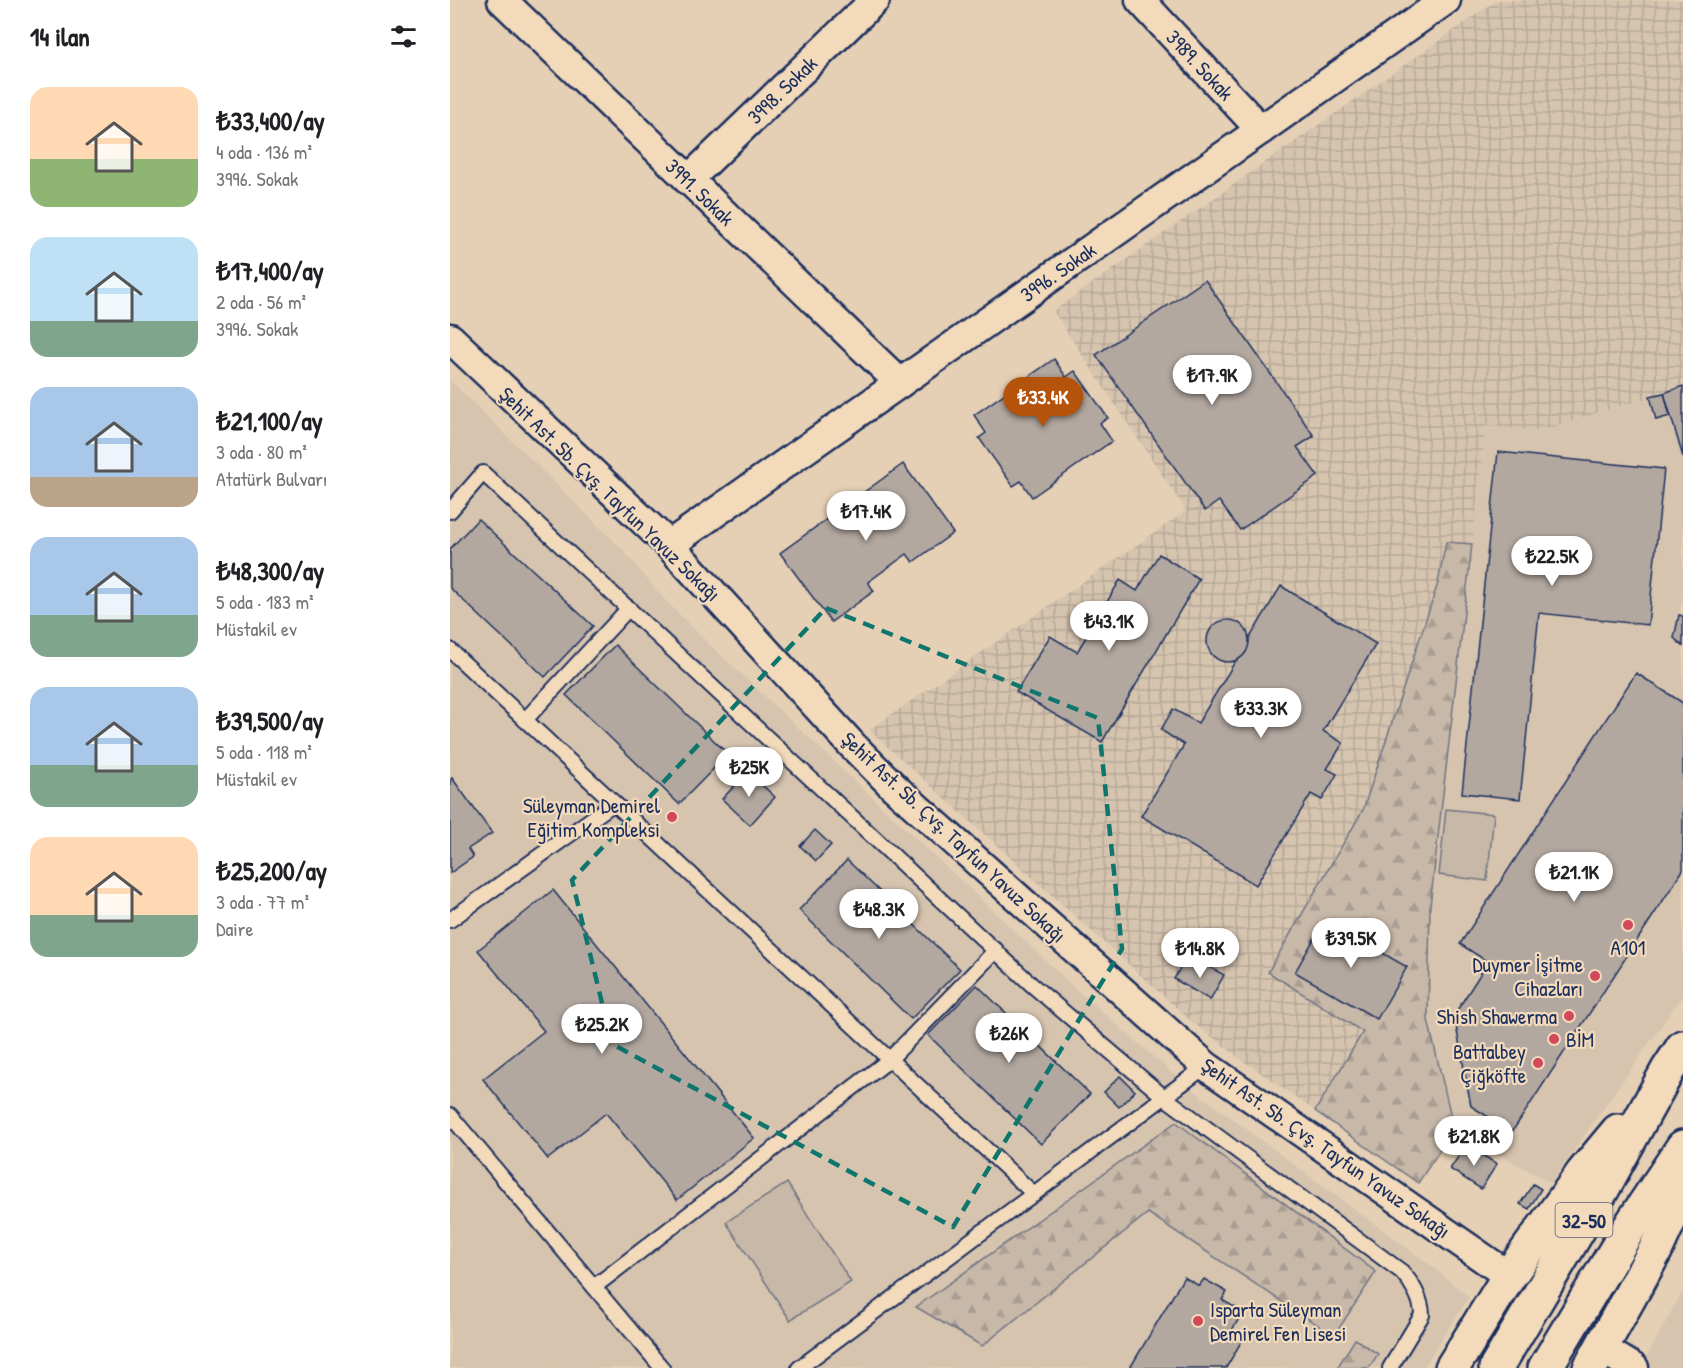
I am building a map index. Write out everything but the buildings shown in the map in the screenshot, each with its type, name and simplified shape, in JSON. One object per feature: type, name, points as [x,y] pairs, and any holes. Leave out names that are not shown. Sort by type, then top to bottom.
[{"type":"main road","points":[[1452,1368],[1509,1276],[1583,1173],[1676,1058]]},
{"type":"main road","name":"32-50","points":[[1496,1368],[1604,1188],[1676,1058]]},
{"type":"main road","name":"32-50","points":[[1545,1368],[1632,1225],[1683,1147]]},
{"type":"main road","points":[[1596,1358],[1655,1251],[1680,1200]]},
{"type":"street","name":"3991. Sokak","points":[[502,0],[900,383]]},
{"type":"street","name":"3998. Sokak","points":[[688,180],[875,0]]},
{"type":"street","name":"3989. Sokak","points":[[1140,0],[1261,130]]},
{"type":"street","name":"3996. Sokak","points":[[669,545],[1446,0]]},
{"type":"street","name":"Şehit Ast. Sb. Çvş. Tayfun Yavuz Sokağı","points":[[450,338],[669,545],[854,747],[895,788],[1206,1066],[1509,1276]]},
{"type":"street","points":[[1596,1358],[1634,1368]]},
{"type":"lane","points":[[450,511],[483,473],[1032,985],[1164,1097],[1402,1272],[1408,1278],[1421,1305],[1422,1315],[1390,1368]]},
{"type":"lane","points":[[525,720],[628,608]]},
{"type":"lane","points":[[450,650],[1034,1194]]},
{"type":"lane","points":[[450,920],[614,803]]},
{"type":"lane","points":[[594,1287],[889,1060],[996,950]]},
{"type":"lane","points":[[799,1368],[1206,1066]]},
{"type":"lane","points":[[450,1115],[662,1368]]},
{"type":"highlighted area","points":[[826,608],[1098,718],[1122,949],[953,1227],[612,1044],[572,880]]},
{"type":"shaded area","points":[[1497,0],[1683,0],[1683,457],[1663,393],[1539,431],[1486,426],[1430,906],[1428,1020],[1454,1129],[1418,1183],[1245,1062],[1191,1021],[869,730],[1186,511],[1053,311]]},
{"type":"shaded area","name":"Süleyman Demirel Eğitim Kompleksi","points":[[450,380],[621,548],[663,598],[709,644],[1077,990],[1184,1083],[1433,1267],[1469,1297],[1423,1368],[450,1368]]},
{"type":"shaded area","points":[[1664,393],[1683,457],[1683,596],[1679,615],[1683,616],[1683,995],[1551,1183],[1454,1129],[1428,1020],[1430,906],[1486,426],[1539,431]]},
{"type":"shaded area","points":[[1683,1290],[1683,1368],[1654,1368],[1644,1362]]},
{"type":"green space","points":[[1446,542],[1472,544],[1430,906],[1428,1020],[1454,1129],[1418,1183],[1315,1111],[1363,1032],[1268,972],[1363,810],[1438,583]]},
{"type":"green space","points":[[1446,809],[1494,814],[1487,881],[1439,875]]},
{"type":"green space","points":[[1176,1122],[1376,1272],[1334,1336],[1148,1213],[982,1346],[916,1307]]},
{"type":"green space","points":[[787,1183],[851,1282],[790,1320],[726,1222]]},
{"type":"green space","points":[[1355,1339],[1378,1354],[1369,1368],[1337,1368]]},
{"type":"place","name":"Süleyman Demirel Eğitim Kompleksi","points":[[672,817]]},
{"type":"place","name":"A101","points":[[1628,925]]},
{"type":"place","name":"Duymer İşitme Cihazları","points":[[1595,976]]},
{"type":"place","name":"Shish Shawerma","points":[[1569,1016]]},
{"type":"place","name":"BİM","points":[[1554,1039]]},
{"type":"place","name":"Battalbey Çiğköfte","points":[[1538,1063]]},
{"type":"place","name":"Isparta Süleyman Demirel Fen Lisesi","points":[[1198,1321]]}]
